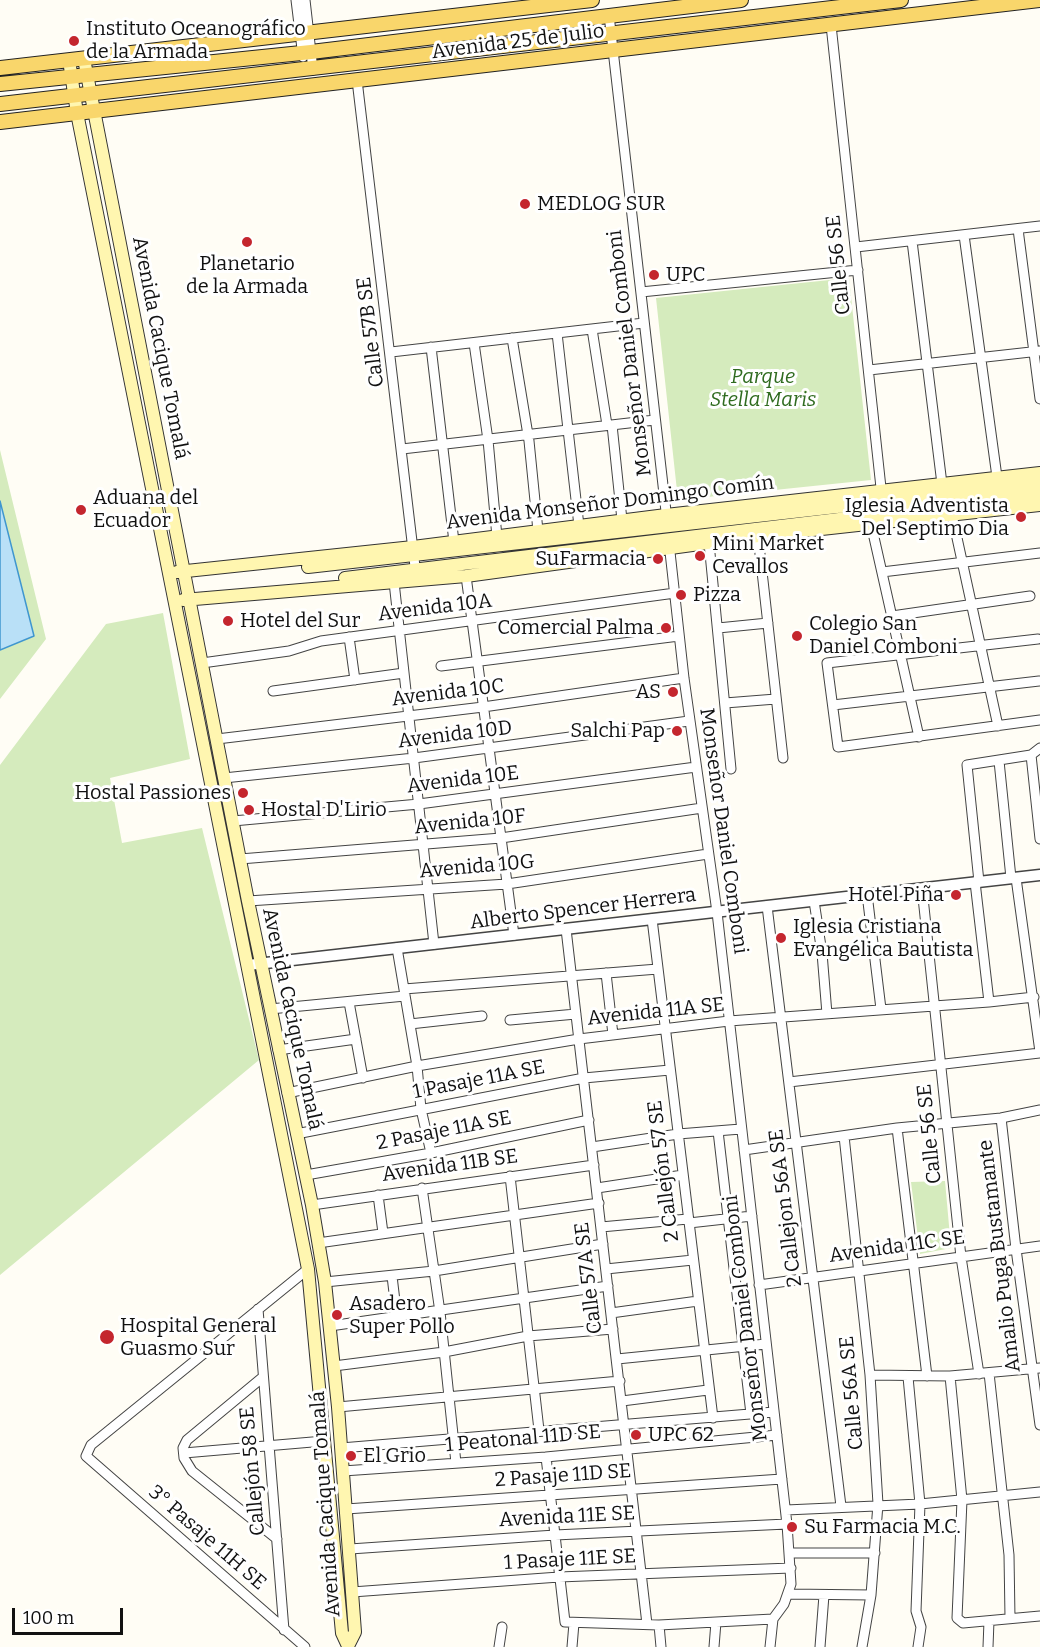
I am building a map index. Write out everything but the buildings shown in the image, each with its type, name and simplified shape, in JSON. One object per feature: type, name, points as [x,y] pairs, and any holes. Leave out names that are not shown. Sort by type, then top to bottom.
[{"type":"main road","name":"Avenida 25 de Julio","points":[[0,68],[592,0]]},
{"type":"main road","points":[[557,22],[598,0]]},
{"type":"main road","name":"Avenida 25 de Julio","points":[[0,84],[302,53],[741,0]]},
{"type":"main road","name":"Avenida 25 de Julio","points":[[0,104],[901,0]]},
{"type":"main road","name":"Avenida 25 de Julio","points":[[0,122],[1040,0]]},
{"type":"main road","points":[[302,53],[299,64],[309,70],[328,50]]},
{"type":"main road","name":"Avenida Cacique Tomalá","points":[[84,59],[248,901],[312,1205],[325,1282],[350,1549],[355,1632],[349,1647]]},
{"type":"main road","name":"Avenida Cacique Tomalá","points":[[69,60],[77,113],[308,1269],[342,1633],[349,1647]]},
{"type":"main road","name":"Avenida Monseñor Domingo Comín","points":[[176,600],[394,582],[416,575],[466,576],[942,484],[1040,473]]},
{"type":"main road","name":"Avenida Monseñor Domingo Comín","points":[[413,552],[454,542],[666,514],[1040,484]]},
{"type":"main road","name":"Avenida Monseñor Domingo Comín","points":[[189,599],[215,592],[416,575],[669,538],[1040,495]]},
{"type":"main road","name":"Avenida Monseñor Domingo Comín","points":[[169,573],[184,572],[210,576],[413,552],[669,538],[709,543],[1040,506]]},
{"type":"street","points":[[296,0],[305,34]]},
{"type":"street","points":[[302,53],[305,34],[305,0]]},
{"type":"street","name":"Monseñor Daniel Comboni","points":[[609,15],[679,636],[717,912],[786,1510],[791,1568],[789,1594],[773,1619],[770,1647]]},
{"type":"street","name":"Calle 56 SE","points":[[831,25],[882,497]]},
{"type":"street","name":"Calle 57B SE","points":[[357,80],[392,352],[416,575]]},
{"type":"street","points":[[856,247],[1040,226]]},
{"type":"street","points":[[1018,229],[1037,351],[1040,399]]},
{"type":"street","points":[[964,235],[997,477]]},
{"type":"street","points":[[912,241],[942,484]]},
{"type":"street","points":[[641,292],[858,270]]},
{"type":"street","points":[[392,352],[644,323]]},
{"type":"street","points":[[592,329],[609,425],[622,520]]},
{"type":"street","points":[[557,333],[579,526]]},
{"type":"street","points":[[512,338],[528,435],[538,531]]},
{"type":"street","points":[[474,342],[488,440],[497,537]]},
{"type":"street","points":[[431,347],[454,542]]},
{"type":"street","points":[[868,370],[1037,351]]},
{"type":"street","points":[[402,448],[655,420]]},
{"type":"street","points":[[952,515],[998,726]]},
{"type":"street","points":[[871,524],[919,736]]},
{"type":"street","points":[[758,537],[783,758]]},
{"type":"street","points":[[709,543],[731,769]]},
{"type":"street","points":[[882,572],[1040,553]]},
{"type":"street","points":[[466,576],[514,935]]},
{"type":"street","points":[[394,582],[434,944]]},
{"type":"street","name":"Avenida 10A","points":[[202,663],[289,651],[321,641],[675,593]]},
{"type":"street","points":[[892,616],[1030,596]]},
{"type":"street","points":[[718,628],[768,623]]},
{"type":"street","points":[[441,666],[679,636]]},
{"type":"street","points":[[349,637],[355,680]]},
{"type":"street","points":[[1038,639],[827,663],[838,747],[1040,720]]},
{"type":"street","points":[[273,691],[404,673]]},
{"type":"street","name":"Avenida 10C","points":[[217,739],[483,707],[684,678]]},
{"type":"street","points":[[833,705],[1039,681]]},
{"type":"street","points":[[725,703],[776,699]]},
{"type":"street","name":"Avenida 10D","points":[[224,778],[489,749],[690,721]]},
{"type":"street","points":[[989,1002],[967,765],[1031,755],[1040,748]]},
{"type":"street","points":[[1031,755],[1040,839]]},
{"type":"street","points":[[789,1082],[1040,1053],[1034,997],[1036,984],[1013,878],[999,761]]},
{"type":"street","name":"Avenida 10E","points":[[233,821],[419,804],[696,767]]},
{"type":"street","name":"Avenida 10F","points":[[240,859],[501,838],[702,808]]},
{"type":"street","name":"Avenida 10G","points":[[248,901],[507,884],[708,854]]},
{"type":"street","name":"Alberto Spencer Herrera","points":[[248,965],[1040,875]]},
{"type":"street","name":"Calle 56 SE","points":[[922,888],[961,1257],[979,1374]]},
{"type":"street","points":[[867,894],[881,1009]]},
{"type":"street","points":[[814,901],[822,953],[827,1014]]},
{"type":"street","name":"2 Callejon 56A SE","points":[[767,906],[841,1506]]},
{"type":"street","name":"2 Callejón 57 SE","points":[[652,919],[713,1418]]},
{"type":"street","name":"Calle 57A SE","points":[[566,929],[626,1426],[647,1624]]},
{"type":"street","points":[[397,948],[431,1153]]},
{"type":"street","points":[[270,1009],[349,1002],[405,992],[571,975],[658,969]]},
{"type":"street","points":[[606,973],[614,1035]]},
{"type":"street","name":"Avenida 11A SE","points":[[287,1093],[417,1066],[579,1039],[729,1021],[1034,997]]},
{"type":"street","points":[[349,1002],[363,1078]]},
{"type":"street","points":[[510,1020],[576,1014]]},
{"type":"street","points":[[410,1024],[482,1016]]},
{"type":"street","points":[[278,1050],[356,1039]]},
{"type":"street","name":"1 Pasaje 11A SE","points":[[296,1134],[584,1078],[670,1070]]},
{"type":"street","points":[[744,1150],[897,1128],[1001,1118],[1040,1110]]},
{"type":"street","name":"Amalio Puga Bustamante","points":[[1001,1118],[1016,1249],[1035,1368],[1040,1425]]},
{"type":"street","name":"2 Pasaje 11A SE","points":[[306,1175],[431,1153],[589,1120]]},
{"type":"street","points":[[897,1128],[927,1376]]},
{"type":"street","points":[[592,1147],[678,1134],[741,1129]]},
{"type":"street","points":[[718,1131],[751,1414]]},
{"type":"street","name":"Calle 56A SE","points":[[844,1136],[870,1375],[878,1504],[871,1595],[862,1647]]},
{"type":"street","name":"Avenida 11B SE","points":[[312,1205],[594,1165]]},
{"type":"street","points":[[597,1188],[683,1175]]},
{"type":"street","points":[[510,1176],[539,1430]]},
{"type":"street","points":[[422,1188],[441,1312],[456,1463]]},
{"type":"street","points":[[378,1195],[383,1233]]},
{"type":"street","points":[[318,1243],[598,1203]]},
{"type":"street","points":[[602,1227],[752,1216]]},
{"type":"street","points":[[325,1282],[434,1271],[603,1244]]},
{"type":"street","name":"Avenida 11C SE","points":[[759,1285],[1040,1246]]},
{"type":"street","points":[[606,1269],[693,1260]]},
{"type":"street","points":[[258,1308],[308,1269]]},
{"type":"street","points":[[392,1276],[397,1318]]},
{"type":"street","points":[[330,1326],[441,1312],[524,1297],[608,1286]]},
{"type":"street","points":[[611,1313],[698,1301]]},
{"type":"street","name":"Callejón 58 SE","points":[[258,1308],[284,1630]]},
{"type":"street","name":"3° Pasaje 11H SE","points":[[258,1308],[91,1445],[86,1456],[305,1647]]},
{"type":"street","points":[[334,1366],[444,1352],[528,1336],[613,1329]]},
{"type":"street","points":[[617,1359],[766,1344]]},
{"type":"street","points":[[870,1375],[950,1377],[1035,1368]]},
{"type":"street","points":[[989,1373],[1003,1497],[1011,1618]]},
{"type":"street","points":[[263,1377],[187,1440],[184,1453],[185,1463],[192,1472],[277,1539]]},
{"type":"street","points":[[908,1377],[920,1504],[916,1611],[921,1627],[918,1647]]},
{"type":"street","points":[[950,1377],[962,1500],[957,1618],[963,1623],[1040,1616]]},
{"type":"street","points":[[338,1407],[448,1395],[620,1381]]},
{"type":"street","points":[[622,1401],[708,1390]]},
{"type":"street","points":[[341,1448],[774,1412]]},
{"type":"street","name":"1 Peatonal 11D SE","points":[[343,1471],[546,1457],[777,1435]]},
{"type":"street","points":[[184,1453],[324,1441]]},
{"type":"street","points":[[546,1457],[559,1577],[572,1647]]},
{"type":"street","name":"2 Pasaje 11D SE","points":[[346,1509],[782,1479]]},
{"type":"street","points":[[786,1510],[878,1504],[920,1504],[1040,1492]]},
{"type":"street","name":"Avenida 11E SE","points":[[350,1549],[555,1535],[787,1524]]},
{"type":"street","points":[[790,1553],[875,1552]]},
{"type":"street","name":"1 Pasaje 11E SE","points":[[352,1593],[559,1577],[791,1568]]},
{"type":"street","points":[[789,1594],[871,1595]]},
{"type":"street","points":[[820,1647],[824,1595]]},
{"type":"street","points":[[569,1623],[659,1625],[773,1619]]},
{"type":"street","points":[[988,1647],[990,1621]]},
{"type":"street","points":[[714,1647],[716,1622]]},
{"type":"street","points":[[659,1625],[661,1647]]},
{"type":"street","points":[[499,1647],[502,1627]]},
{"type":"green space","name":"Parque Stella Maris","points":[[849,278],[871,480],[678,500],[656,298]]},
{"type":"green space","points":[[0,450],[46,639],[0,699]]},
{"type":"green space","points":[[163,613],[190,759],[110,778],[122,843],[202,828],[259,1060],[0,1275],[0,765],[106,624]]},
{"type":"green space","points":[[945,1181],[951,1248],[920,1254],[911,1182]]},
{"type":"water","points":[[0,501],[34,636],[0,650]]},
{"type":"place","name":"Instituto Oceanográfico de la Armada","points":[[74,41]]},
{"type":"place","name":"MEDLOG SUR","points":[[525,204]]},
{"type":"place","name":"Planetario de la Armada","points":[[247,242]]},
{"type":"place","name":"UPC","points":[[654,275]]},
{"type":"place","name":"Aduana del Ecuador","points":[[81,510]]},
{"type":"place","name":"Iglesia Adventista Del Septimo Dia","points":[[1021,517]]},
{"type":"place","name":"Mini Market Cevallos","points":[[700,556]]},
{"type":"place","name":"SuFarmacia","points":[[658,559]]},
{"type":"place","name":"Pizza","points":[[681,595]]},
{"type":"place","name":"Hotel del Sur","points":[[228,621]]},
{"type":"place","name":"Comercial Palma","points":[[666,628]]},
{"type":"place","name":"Colegio San Daniel Comboni","points":[[797,636]]},
{"type":"place","name":"AS","points":[[673,692]]},
{"type":"place","name":"Salchi Pap","points":[[677,731]]},
{"type":"place","name":"Hostal Passiones","points":[[243,793]]},
{"type":"place","name":"Hostal D'Lirio","points":[[249,810]]},
{"type":"place","name":"Hotel Piña","points":[[956,895]]},
{"type":"place","name":"Iglesia Cristiana Evangélica Bautista","points":[[781,938]]},
{"type":"place","name":"Asadero Super Pollo","points":[[337,1315]]},
{"type":"place","name":"Hospital General Guasmo Sur","points":[[107,1337]]},
{"type":"place","name":"UPC 62","points":[[636,1435]]},
{"type":"place","name":"El Grio","points":[[351,1456]]},
{"type":"place","name":"Su Farmacia M.C.","points":[[792,1527]]}]
